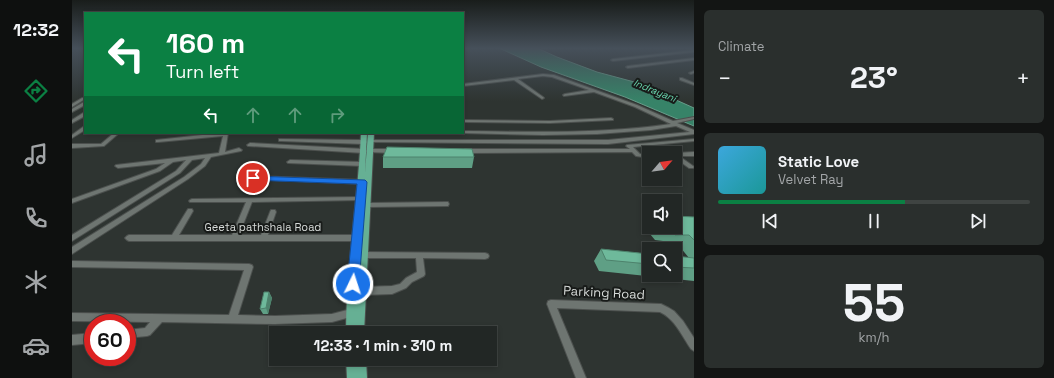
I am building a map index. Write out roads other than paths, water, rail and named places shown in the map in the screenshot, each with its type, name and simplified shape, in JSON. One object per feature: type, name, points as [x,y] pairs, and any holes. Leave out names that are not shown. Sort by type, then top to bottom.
[{"type":"main road","points":[[351,326],[360,199],[365,182],[368,137]]},
{"type":"main road","points":[[360,326],[368,205],[363,164],[367,151]]},
{"type":"main road","points":[[352,366],[352,378]]},
{"type":"main road","points":[[360,366],[361,378]]},
{"type":"street","points":[[628,67],[639,66]]},
{"type":"street","points":[[464,85],[548,75],[675,122],[694,133]]},
{"type":"street","points":[[515,79],[542,98]]},
{"type":"street","points":[[681,79],[694,84]]},
{"type":"street","points":[[565,95],[594,91]]},
{"type":"street","points":[[72,106],[84,101]]},
{"type":"street","points":[[72,111],[84,101]]},
{"type":"street","points":[[72,122],[84,115]]},
{"type":"street","points":[[464,132],[604,132],[642,129],[694,118]]},
{"type":"street","points":[[464,121],[550,122],[610,120]]},
{"type":"street","points":[[72,138],[84,129]]},
{"type":"street","points":[[281,140],[368,137],[608,142],[694,133]]},
{"type":"street","points":[[72,146],[102,145],[116,134]]},
{"type":"street","points":[[158,141],[217,134]]},
{"type":"street","points":[[221,154],[225,134]]},
{"type":"street","points":[[642,155],[638,155],[632,151],[629,146],[694,140]]},
{"type":"street","points":[[250,145],[367,151],[402,151]]},
{"type":"street","points":[[118,166],[194,158],[239,150]]},
{"type":"street","points":[[458,151],[632,151]]},
{"type":"street","points":[[682,155],[694,154]]},
{"type":"street","points":[[72,251],[186,178],[203,165],[210,155]]},
{"type":"street","points":[[72,238],[178,172],[194,158]]},
{"type":"street","points":[[72,201],[158,170],[172,160]]},
{"type":"street","points":[[682,161],[690,167]]},
{"type":"street","points":[[291,164],[363,164]]},
{"type":"street","points":[[253,178],[365,182]]},
{"type":"street","points":[[192,201],[360,199]]},
{"type":"street","points":[[234,238],[250,200]]},
{"type":"street","points":[[368,205],[446,204]]},
{"type":"street","points":[[174,238],[190,211]]},
{"type":"street","points":[[264,238],[273,212]]},
{"type":"street","name":"Geeta pathshala Road","points":[[129,238],[366,238]]},
{"type":"street","points":[[355,255],[486,256]]},
{"type":"street","points":[[362,291],[392,290],[403,286],[409,280],[422,274],[419,256]]},
{"type":"street","points":[[72,264],[249,267],[232,320]]},
{"type":"street","name":"Parking Road","points":[[581,378],[551,304],[661,308],[668,310],[694,346]]},
{"type":"street","points":[[72,317],[232,320],[332,318],[351,313]]},
{"type":"street","points":[[136,333],[147,332],[160,318]]},
{"type":"street","points":[[72,340],[84,339]]},
{"type":"water","name":"Indrayani","points":[[538,66],[580,66],[597,72],[653,87],[656,91],[694,108],[694,126],[625,97]]}]
